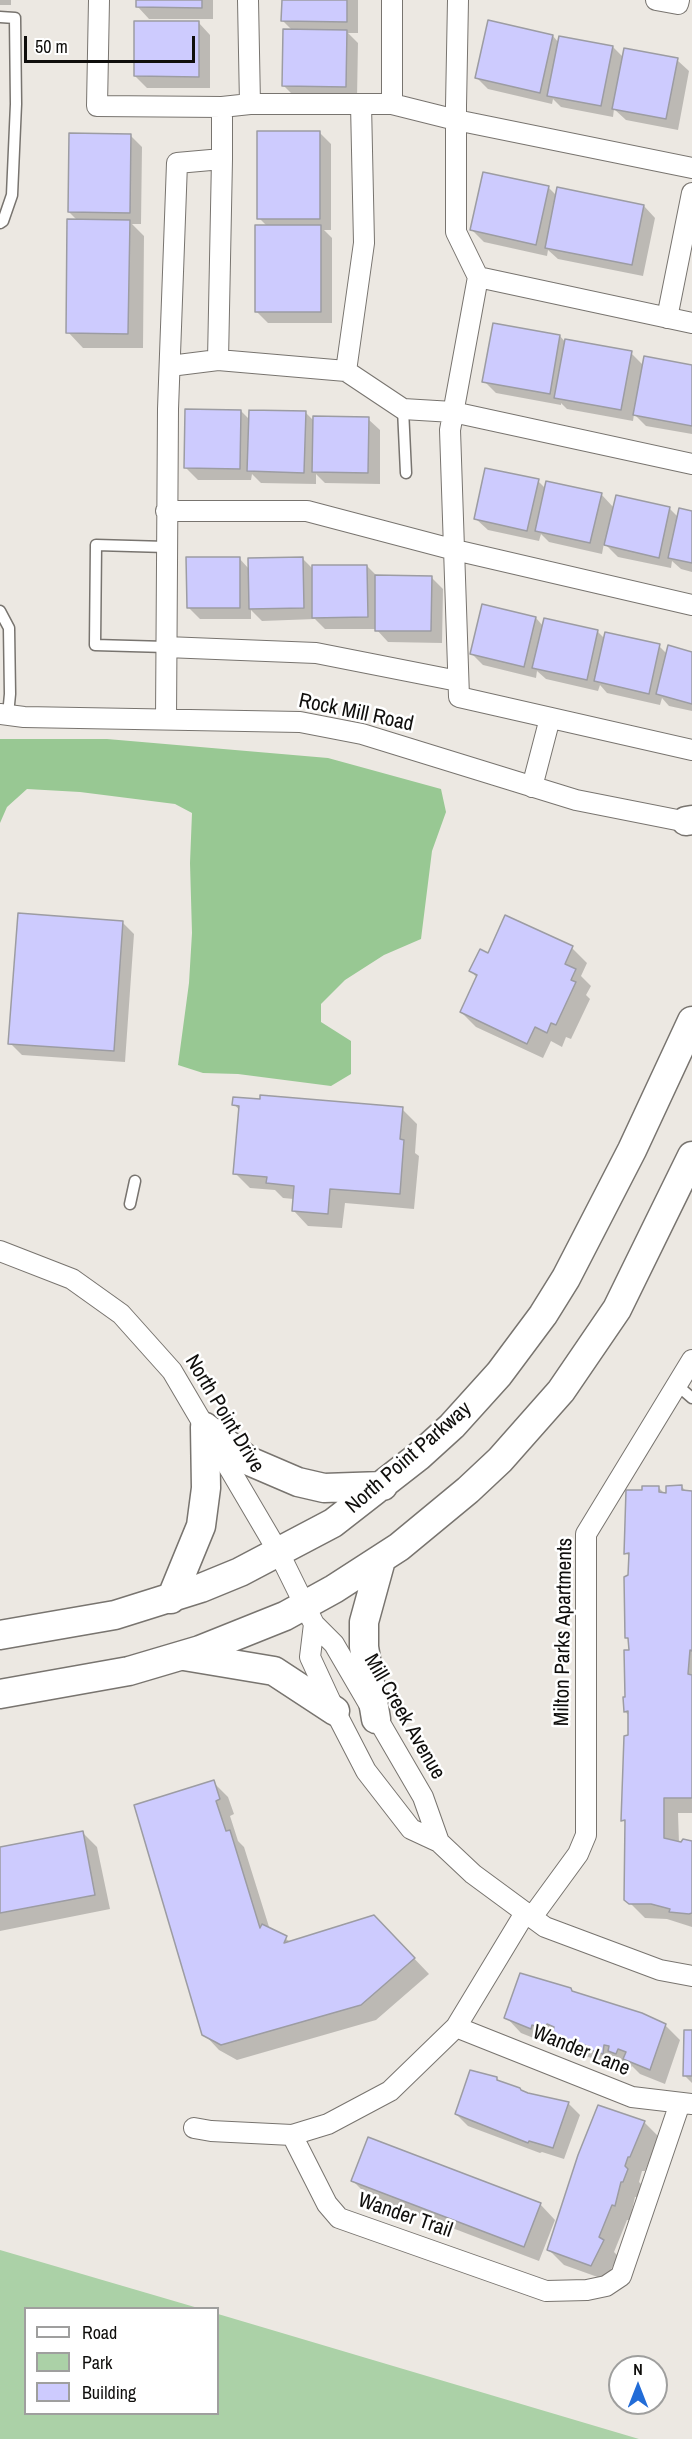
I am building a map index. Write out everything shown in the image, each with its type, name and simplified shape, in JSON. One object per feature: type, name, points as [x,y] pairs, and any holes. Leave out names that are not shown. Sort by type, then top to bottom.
[{"type":"street","points":[[99,0],[97,106],[222,107],[250,104],[392,104],[456,120],[692,168]]},
{"type":"street","points":[[249,0],[250,104]]},
{"type":"street","points":[[392,0],[392,104]]},
{"type":"street","points":[[458,0],[456,232],[478,277],[450,430],[459,697],[692,750]]},
{"type":"street","points":[[656,0],[683,4]]},
{"type":"street","points":[[346,371],[364,243],[361,104]]},
{"type":"street","points":[[218,360],[222,107]]},
{"type":"street","points":[[166,719],[166,510],[177,163],[222,159]]},
{"type":"street","points":[[667,318],[692,193]]},
{"type":"street","points":[[478,277],[692,323]]},
{"type":"street","points":[[170,366],[218,360],[346,371],[404,409],[453,412],[692,464]]},
{"type":"street","points":[[166,510],[307,511],[455,550],[692,605]]},
{"type":"street","points":[[166,647],[316,653],[458,681]]},
{"type":"street","name":"Rock Mill Road","points":[[4,714],[24,717],[300,722],[352,732],[576,800],[690,821]]},
{"type":"street","points":[[532,787],[550,718]]},
{"type":"street","name":"North Point Parkway","points":[[0,1635],[115,1615],[171,1599],[279,1553],[333,1523],[383,1486],[452,1426],[499,1374],[543,1315],[592,1230],[692,1021]]},
{"type":"street","points":[[0,1694],[129,1671],[182,1656],[250,1631],[309,1615],[381,1560],[468,1491],[528,1431],[561,1391],[617,1308],[692,1155]]},
{"type":"street","name":"North Point Drive","points":[[0,1251],[72,1279],[121,1314],[172,1371],[279,1553],[309,1615]]},
{"type":"street","name":"Milton Parks Apartments","points":[[529,1915],[578,1854],[586,1835],[586,1534],[692,1360]]},
{"type":"street","points":[[205,1427],[249,1461],[298,1482],[324,1488],[383,1486]]},
{"type":"street","points":[[171,1599],[201,1527],[206,1488],[205,1427]]},
{"type":"street","points":[[376,1719],[364,1647],[364,1622],[381,1560]]},
{"type":"street","name":"Mill Creek Avenue","points":[[309,1615],[334,1644],[423,1797],[439,1842]]},
{"type":"street","name":"Mill Creek Avenue","points":[[309,1615],[310,1656],[335,1712],[366,1771],[411,1829],[439,1842],[473,1874],[545,1927],[660,1970],[692,1976]]},
{"type":"street","points":[[182,1656],[274,1671],[335,1712]]},
{"type":"street","points":[[194,2128],[292,2135],[328,2124],[390,2091],[456,2026],[529,1915]]},
{"type":"street","name":"Wander Lane","points":[[456,2026],[632,2097],[686,2104]]},
{"type":"street","name":"Wander Trail","points":[[292,2135],[327,2204],[339,2218],[546,2291],[587,2290],[606,2286],[621,2276],[686,2104]]},
{"type":"lane","points":[[0,17],[15,18],[16,105],[12,195],[3,221],[0,223]]},
{"type":"lane","points":[[404,409],[406,473]]},
{"type":"lane","points":[[166,547],[96,545],[96,645],[166,647]]},
{"type":"lane","points":[[0,611],[9,628],[10,694],[4,714]]},
{"type":"lane","points":[[130,1204],[135,1181]]},
{"type":"lane","points":[[677,1385],[692,1398]]},
{"type":"green space","points":[[0,739],[107,739],[328,758],[441,789],[446,812],[432,851],[421,939],[384,955],[345,980],[321,1004],[321,1022],[351,1041],[351,1074],[331,1086],[238,1074],[203,1073],[178,1065],[189,983],[192,933],[190,863],[192,813],[175,804],[80,792],[27,789],[7,807],[0,823]]},
{"type":"green space","points":[[0,2250],[195,2307],[24,2307],[24,2415],[219,2415],[219,2314],[639,2439],[0,2439]]},
{"type":"building","points":[[136,0],[202,0],[202,8],[136,7]]},
{"type":"building","points":[[282,0],[347,0],[347,22],[281,21]]},
{"type":"building","points":[[488,20],[553,35],[540,93],[475,78]]},
{"type":"building","points":[[134,21],[199,21],[199,77],[134,76]]},
{"type":"building","points":[[283,29],[347,30],[346,87],[282,86]]},
{"type":"building","points":[[559,36],[613,46],[601,106],[547,96]]},
{"type":"building","points":[[624,48],[678,58],[666,119],[612,109]]},
{"type":"building","points":[[257,131],[320,131],[320,219],[257,219]]},
{"type":"building","points":[[69,133],[131,134],[130,213],[68,212]]},
{"type":"building","points":[[483,172],[549,186],[536,245],[470,230]]},
{"type":"building","points":[[557,187],[644,205],[632,265],[545,248]]},
{"type":"building","points":[[67,219],[130,220],[128,334],[66,333]]},
{"type":"building","points":[[255,225],[321,225],[321,312],[255,312]]},
{"type":"building","points":[[493,323],[560,335],[550,394],[482,382]]},
{"type":"building","points":[[565,339],[632,351],[621,410],[554,398]]},
{"type":"building","points":[[644,356],[692,365],[692,426],[633,415]]},
{"type":"building","points":[[185,409],[241,410],[240,469],[184,468]]},
{"type":"building","points":[[249,410],[306,411],[304,473],[247,471]]},
{"type":"building","points":[[313,416],[369,417],[368,473],[312,472]]},
{"type":"building","points":[[485,468],[539,479],[527,531],[474,519]]},
{"type":"building","points":[[546,481],[602,493],[590,543],[535,531]]},
{"type":"building","points":[[616,495],[670,507],[659,558],[604,545]]},
{"type":"building","points":[[679,508],[692,511],[692,563],[668,558]]},
{"type":"building","points":[[186,557],[240,557],[240,608],[187,608]]},
{"type":"building","points":[[303,557],[304,608],[249,609],[248,558]]},
{"type":"building","points":[[312,565],[367,565],[368,617],[312,618]]},
{"type":"building","points":[[375,575],[432,576],[431,631],[375,631]]},
{"type":"building","points":[[482,604],[536,617],[524,667],[470,654]]},
{"type":"building","points":[[544,618],[598,630],[587,680],[532,668]]},
{"type":"building","points":[[605,632],[660,644],[649,694],[594,681]]},
{"type":"building","points":[[668,645],[692,652],[692,704],[656,694]]},
{"type":"building","points":[[18,913],[123,921],[114,1051],[8,1044]]},
{"type":"building","points":[[505,915],[573,946],[565,964],[576,969],[571,980],[576,982],[556,1025],[551,1023],[547,1033],[535,1027],[527,1044],[460,1012],[477,975],[469,971],[480,949],[488,953]]},
{"type":"building","points":[[260,1095],[403,1107],[400,1139],[404,1140],[400,1194],[330,1189],[328,1214],[292,1211],[294,1186],[266,1183],[267,1177],[233,1174],[239,1106],[232,1105],[233,1097],[260,1099]]},
{"type":"building","points":[[682,1485],[682,1490],[692,1491],[692,1651],[690,1650],[688,1674],[692,1675],[692,1798],[664,1798],[664,1838],[681,1842],[683,1839],[692,1841],[692,1913],[689,1914],[669,1912],[670,1909],[651,1904],[629,1904],[624,1900],[625,1820],[621,1821],[624,1736],[628,1735],[628,1711],[624,1712],[623,1697],[625,1697],[624,1650],[629,1650],[628,1638],[625,1638],[624,1577],[628,1575],[629,1553],[624,1554],[626,1490],[642,1490],[642,1486],[659,1486],[659,1492],[666,1493],[666,1486]]},
{"type":"building","points":[[214,1780],[220,1799],[216,1801],[226,1831],[230,1830],[260,1928],[262,1924],[287,1936],[284,1943],[374,1915],[415,1958],[361,2005],[221,2045],[202,2035],[134,1805]]},
{"type":"building","points":[[83,1831],[95,1895],[0,1913],[0,1847]]},
{"type":"building","points":[[520,1973],[571,1988],[572,1991],[642,2013],[666,2024],[650,2070],[623,2059],[626,2052],[618,2049],[616,2054],[608,2051],[609,2046],[604,2045],[603,2054],[587,2049],[588,2046],[563,2041],[552,2034],[554,2027],[547,2024],[545,2030],[532,2025],[531,2029],[504,2018]]},
{"type":"building","points":[[684,2030],[692,2030],[692,2076],[683,2076]]},
{"type":"building","points":[[470,2070],[497,2077],[497,2080],[528,2093],[569,2102],[553,2148],[529,2141],[528,2143],[455,2114]]},
{"type":"building","points":[[598,2105],[645,2121],[630,2157],[628,2157],[625,2166],[628,2169],[621,2182],[615,2206],[612,2205],[599,2237],[604,2240],[591,2266],[547,2250],[578,2155]]},
{"type":"building","points":[[368,2137],[541,2203],[524,2247],[351,2181]]}]
